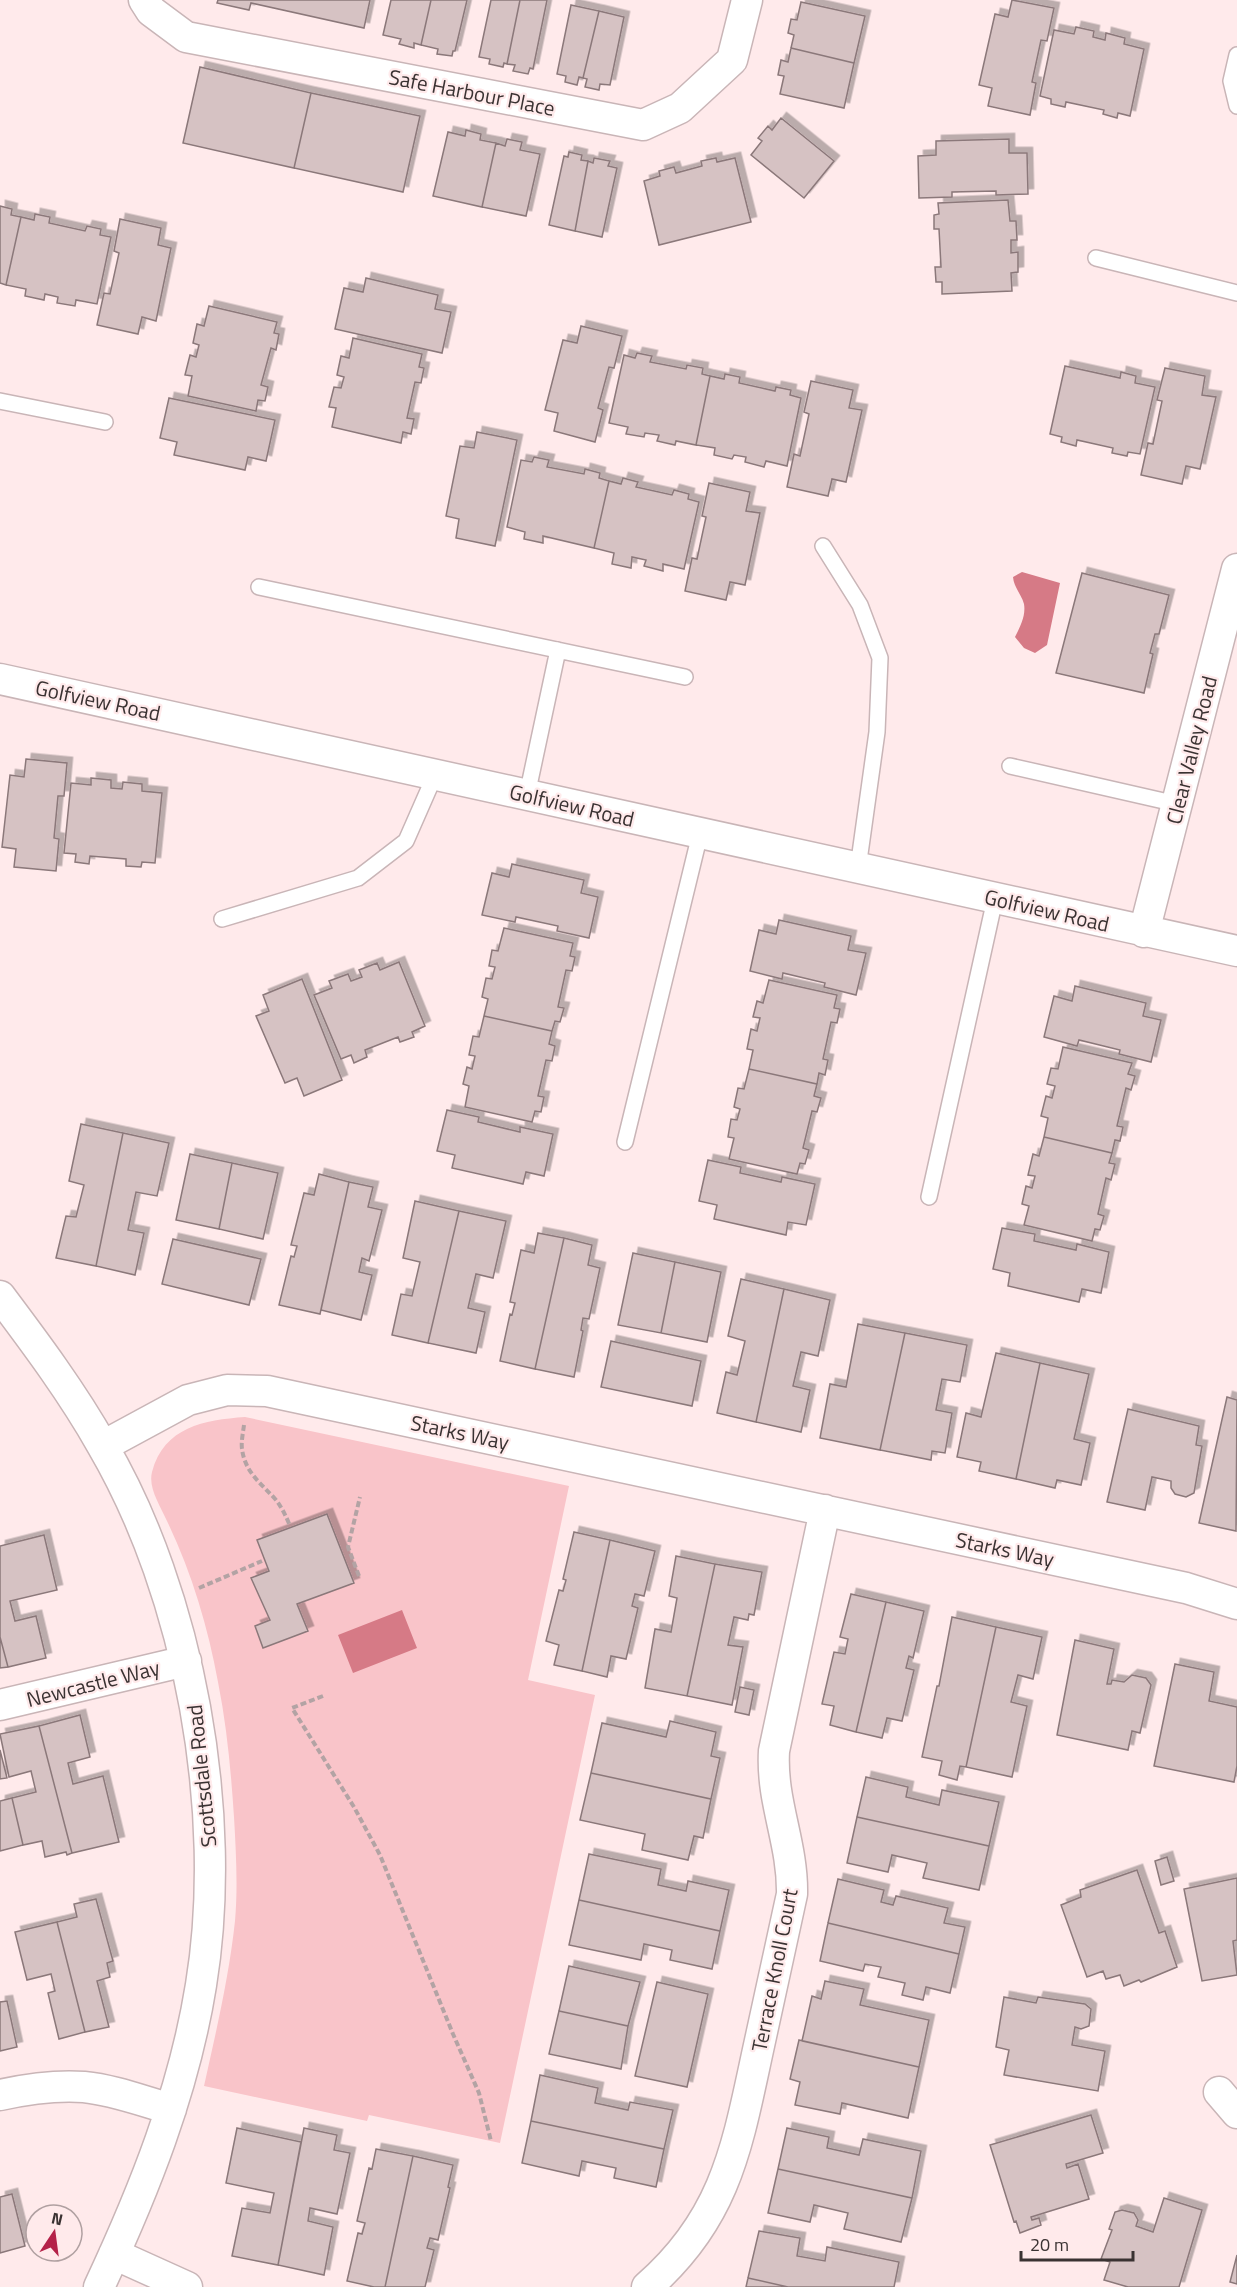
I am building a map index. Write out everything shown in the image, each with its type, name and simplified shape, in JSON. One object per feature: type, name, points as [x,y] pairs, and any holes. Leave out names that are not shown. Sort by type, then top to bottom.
[{"type":"street","name":"Safe Harbour Place","points":[[144,0],[151,11],[186,37],[643,125],[680,108],[732,60],[747,0]]},
{"type":"street","name":"Clear Valley Road","points":[[1144,932],[1237,569]]},
{"type":"street","name":"Golfview Road","points":[[0,679],[1237,951]]},
{"type":"street","name":"Scottsdale Road","points":[[0,1296],[56,1371],[103,1446],[126,1491],[162,1577],[186,1660],[204,1763],[210,1874],[201,1985],[191,2035],[171,2109],[151,2167],[99,2287]]},
{"type":"street","name":"Starks Way","points":[[103,1446],[188,1400],[227,1390],[267,1391],[1186,1588],[1237,1604]]},
{"type":"street","name":"Terrace Knoll Court","points":[[647,2287],[670,2267],[700,2228],[724,2184],[740,2135],[792,1894],[791,1854],[775,1789],[774,1751],[825,1509]]},
{"type":"street","name":"Newcastle Way","points":[[0,1705],[186,1660]]},
{"type":"street","points":[[0,2095],[52,2087],[84,2087],[112,2092],[171,2109]]},
{"type":"street","points":[[114,2254],[187,2287]]},
{"type":"lane","points":[[1237,55],[1231,81],[1237,106]]},
{"type":"lane","points":[[1096,258],[1237,293]]},
{"type":"lane","points":[[0,401],[105,422]]},
{"type":"lane","points":[[824,546],[861,605],[880,658],[877,732],[858,868]]},
{"type":"lane","points":[[259,587],[685,677]]},
{"type":"lane","points":[[527,795],[558,650]]},
{"type":"lane","points":[[1010,766],[1177,804]]},
{"type":"lane","points":[[222,919],[358,878],[406,841],[435,775]]},
{"type":"lane","points":[[624,1142],[700,834]]},
{"type":"lane","points":[[929,1197],[995,899]]},
{"type":"path","points":[[245,1417],[241,1448],[245,1463],[252,1476],[274,1498],[284,1512],[290,1526]]},
{"type":"path","points":[[359,1576],[348,1547],[360,1497]]},
{"type":"path","points":[[194,1590],[262,1562]]},
{"type":"path","points":[[323,1696],[292,1708],[348,1797],[380,1855],[479,2093],[491,2141]]},
{"type":"shaded area","points":[[1022,572],[1060,583],[1047,645],[1035,653],[1024,648],[1015,637],[1022,621],[1024,608],[1013,577]]},
{"type":"shaded area","points":[[245,1417],[569,1486],[528,1680],[595,1695],[500,2143],[369,2115],[367,2121],[204,2086],[226,1984],[235,1921],[236,1869],[232,1783],[221,1699],[204,1620],[191,1578],[155,1496],[151,1478],[158,1457],[176,1436],[201,1424]]},
{"type":"shaded area","points":[[402,1610],[417,1648],[353,1673],[338,1635]]},
{"type":"building","points":[[218,0],[370,0],[364,28],[251,3],[249,10],[217,3]]},
{"type":"building","points":[[391,0],[431,0],[421,45],[414,43],[414,48],[399,44],[401,39],[383,35]]},
{"type":"building","points":[[431,0],[467,0],[452,56],[437,54],[438,49],[421,45]]},
{"type":"building","points":[[491,0],[520,0],[507,64],[504,63],[503,67],[489,64],[490,59],[479,57]]},
{"type":"building","points":[[520,0],[547,0],[533,69],[530,68],[528,74],[513,71],[515,65],[507,64]]},
{"type":"building","points":[[1012,0],[1054,8],[1047,41],[1041,40],[1032,82],[1036,83],[1030,115],[988,106],[992,88],[979,85],[995,14],[1008,17]]},
{"type":"building","points":[[801,2],[865,16],[854,63],[791,48],[794,35],[788,33],[791,19],[797,20]]},
{"type":"building","points":[[571,5],[599,11],[583,78],[579,77],[577,85],[565,82],[566,76],[557,74]]},
{"type":"building","points":[[599,11],[624,17],[610,85],[600,84],[599,90],[585,87],[587,79],[583,78]]},
{"type":"building","points":[[1076,27],[1094,31],[1093,37],[1105,40],[1106,33],[1125,38],[1124,44],[1144,49],[1130,116],[1118,113],[1117,118],[1103,114],[1104,110],[1066,102],[1065,107],[1051,104],[1051,99],[1040,96],[1054,30],[1074,34]]},
{"type":"building","points":[[791,48],[854,63],[844,108],[780,94],[784,76],[778,75],[781,60],[788,62]]},
{"type":"building","points":[[200,67],[311,93],[294,168],[183,143]]},
{"type":"building","points":[[311,93],[420,116],[403,192],[294,168]]},
{"type":"building","points":[[781,118],[834,161],[804,198],[751,155],[762,141],[758,138],[768,126],[772,130]]},
{"type":"building","points":[[466,130],[481,134],[480,140],[496,143],[482,207],[433,196],[448,132],[465,136]]},
{"type":"building","points":[[507,139],[522,142],[520,150],[540,154],[526,216],[482,207],[496,143],[505,146]]},
{"type":"building","points":[[1009,139],[1009,153],[1027,153],[1028,194],[996,195],[996,191],[952,192],[952,197],[919,198],[918,156],[936,155],[936,141]]},
{"type":"building","points":[[569,152],[582,155],[581,160],[588,161],[575,231],[549,225],[564,156],[568,157]]},
{"type":"building","points":[[594,158],[610,161],[608,166],[617,168],[602,237],[575,231],[588,161],[593,163]]},
{"type":"building","points":[[716,158],[717,162],[735,158],[751,222],[659,245],[644,181],[660,176],[659,171],[674,167],[676,173],[702,166],[701,161]]},
{"type":"building","points":[[1008,200],[1010,221],[1016,221],[1017,240],[1011,240],[1011,253],[1018,252],[1018,272],[1011,273],[1012,291],[942,294],[942,282],[936,282],[935,267],[941,267],[939,229],[934,229],[934,215],[939,214],[938,203]]},
{"type":"building","points":[[0,206],[12,209],[11,215],[21,217],[6,285],[0,283]]},
{"type":"building","points":[[35,214],[50,217],[49,223],[85,231],[87,226],[101,229],[100,235],[111,237],[97,304],[76,300],[75,306],[57,303],[58,297],[45,294],[44,300],[25,296],[26,289],[6,285],[21,217],[34,220]]},
{"type":"building","points":[[120,219],[161,228],[158,245],[171,248],[156,321],[142,317],[138,334],[97,325],[104,293],[110,294],[119,253],[114,251]]},
{"type":"building","points":[[366,278],[438,295],[435,309],[451,312],[442,353],[335,329],[344,288],[363,292]]},
{"type":"building","points":[[209,306],[277,322],[274,333],[279,334],[276,350],[271,348],[261,385],[268,387],[265,401],[258,400],[256,411],[188,396],[192,376],[185,375],[190,355],[196,357],[199,345],[193,343],[197,324],[204,326]]},
{"type":"building","points":[[581,326],[622,336],[614,368],[609,367],[598,408],[603,410],[595,442],[554,431],[558,413],[545,410],[563,340],[577,343]]},
{"type":"building","points":[[353,338],[422,354],[419,367],[424,368],[421,383],[415,382],[407,418],[414,419],[411,434],[403,432],[401,443],[332,427],[336,408],[329,407],[334,387],[341,388],[344,377],[337,375],[341,356],[349,358]]},
{"type":"building","points":[[637,353],[652,356],[650,362],[686,369],[687,365],[703,368],[702,374],[710,376],[696,445],[676,441],[675,445],[657,441],[659,435],[645,433],[644,437],[626,434],[628,427],[609,423],[624,355],[635,358]]},
{"type":"building","points":[[1065,366],[1120,378],[1121,372],[1136,376],[1135,383],[1155,387],[1140,454],[1128,452],[1127,456],[1112,453],[1113,448],[1077,440],[1076,446],[1061,442],[1062,437],[1050,434]]},
{"type":"building","points":[[1165,368],[1205,376],[1202,395],[1216,397],[1200,469],[1186,466],[1182,484],[1141,475],[1148,443],[1153,444],[1162,401],[1157,400]]},
{"type":"building","points":[[725,374],[740,377],[739,383],[775,391],[776,387],[791,390],[790,395],[801,398],[787,466],[766,461],[764,467],[745,462],[746,457],[734,455],[732,459],[714,455],[715,448],[696,445],[710,376],[724,379]]},
{"type":"building","points":[[811,381],[853,390],[849,408],[862,410],[846,482],[832,479],[828,496],[787,487],[794,454],[800,456],[809,414],[804,412]]},
{"type":"building","points":[[169,398],[275,420],[266,461],[248,457],[245,470],[174,455],[177,442],[160,438]]},
{"type":"building","points":[[477,432],[517,440],[495,546],[456,538],[459,519],[446,516],[460,446],[474,448]]},
{"type":"building","points":[[534,457],[549,460],[547,467],[584,474],[585,469],[600,473],[599,478],[609,481],[594,548],[543,536],[543,543],[524,539],[525,532],[507,527],[521,460],[532,462]]},
{"type":"building","points":[[623,478],[638,482],[636,487],[672,495],[674,490],[689,494],[688,499],[699,502],[684,569],[663,564],[663,571],[644,566],[646,560],[632,557],[631,568],[612,564],[614,553],[594,548],[609,481],[621,484]]},
{"type":"building","points":[[709,483],[750,492],[746,511],[760,513],[745,585],[730,582],[726,600],[685,591],[692,558],[697,559],[706,517],[702,516]]},
{"type":"building","points":[[1082,573],[1169,595],[1159,634],[1155,634],[1150,653],[1153,654],[1144,693],[1056,673]]},
{"type":"building","points":[[26,759],[67,763],[64,796],[58,796],[54,838],[59,839],[56,871],[14,867],[16,849],[2,847],[10,775],[24,777]]},
{"type":"building","points":[[91,778],[111,780],[111,788],[122,789],[123,782],[142,784],[142,791],[162,793],[155,863],[142,862],[141,867],[126,866],[126,859],[90,856],[89,864],[75,862],[76,854],[64,853],[71,783],[91,785]]},
{"type":"building","points":[[512,864],[584,880],[581,893],[598,897],[589,938],[557,931],[558,926],[516,917],[515,922],[482,915],[492,873],[509,877]]},
{"type":"building","points":[[779,920],[851,936],[848,950],[866,953],[856,995],[824,987],[825,983],[783,973],[782,979],[750,971],[759,930],[776,934]]},
{"type":"building","points":[[504,928],[573,943],[570,956],[575,957],[572,971],[566,970],[558,1007],[564,1008],[560,1022],[555,1021],[552,1031],[484,1016],[488,999],[482,997],[486,978],[492,979],[495,967],[489,966],[492,950],[498,951]]},
{"type":"building","points":[[399,962],[425,1026],[412,1032],[414,1037],[400,1042],[398,1037],[365,1050],[367,1057],[354,1063],[351,1055],[341,1059],[314,995],[332,988],[329,981],[348,974],[351,981],[362,977],[359,970],[377,963],[380,970]]},
{"type":"building","points":[[302,979],[342,1080],[304,1096],[297,1078],[285,1083],[256,1016],[269,1011],[263,995]]},
{"type":"building","points":[[769,980],[837,995],[834,1008],[840,1009],[837,1023],[831,1022],[823,1059],[828,1060],[825,1075],[819,1073],[817,1084],[749,1069],[753,1050],[747,1049],[751,1029],[757,1031],[760,1018],[753,1017],[757,1001],[763,1003]]},
{"type":"building","points":[[1075,986],[1146,1003],[1143,1016],[1161,1020],[1151,1062],[1119,1054],[1120,1050],[1079,1040],[1077,1046],[1044,1037],[1054,996],[1072,1001]]},
{"type":"building","points":[[484,1016],[552,1031],[549,1044],[555,1046],[552,1061],[546,1060],[538,1096],[544,1097],[541,1112],[535,1111],[532,1122],[465,1107],[469,1086],[463,1084],[467,1067],[472,1069],[475,1056],[469,1055],[473,1036],[479,1037]]},
{"type":"building","points":[[1063,1047],[1132,1063],[1128,1074],[1135,1076],[1131,1090],[1126,1088],[1117,1126],[1123,1127],[1120,1141],[1115,1140],[1112,1153],[1044,1137],[1048,1118],[1041,1116],[1046,1096],[1052,1098],[1055,1086],[1047,1084],[1051,1068],[1058,1069]]},
{"type":"building","points":[[749,1069],[817,1084],[814,1096],[821,1098],[817,1112],[812,1111],[803,1148],[809,1150],[805,1164],[800,1163],[797,1174],[729,1159],[734,1138],[728,1137],[731,1119],[737,1120],[740,1109],[734,1107],[738,1088],[744,1089]]},
{"type":"building","points":[[447,1110],[479,1117],[478,1122],[520,1132],[520,1127],[553,1134],[544,1176],[526,1172],[523,1184],[452,1168],[455,1155],[437,1151]]},
{"type":"building","points":[[81,1124],[123,1133],[96,1266],[56,1258],[66,1216],[76,1217],[84,1185],[69,1181]]},
{"type":"building","points":[[123,1133],[169,1143],[157,1196],[136,1192],[128,1230],[144,1233],[135,1275],[96,1266]]},
{"type":"building","points":[[1044,1137],[1112,1153],[1109,1163],[1115,1164],[1111,1180],[1106,1178],[1098,1214],[1104,1216],[1100,1230],[1095,1229],[1092,1241],[1024,1225],[1029,1206],[1022,1204],[1026,1186],[1032,1188],[1035,1176],[1028,1175],[1033,1154],[1039,1156]]},
{"type":"building","points":[[190,1154],[232,1163],[219,1229],[176,1220]]},
{"type":"building","points":[[708,1160],[741,1167],[740,1173],[781,1182],[782,1177],[815,1184],[806,1225],[788,1222],[786,1235],[714,1219],[717,1205],[699,1201]]},
{"type":"building","points":[[232,1163],[278,1173],[263,1239],[219,1229]]},
{"type":"building","points":[[319,1174],[349,1182],[320,1314],[279,1305],[291,1256],[294,1257],[297,1246],[291,1245],[304,1193],[314,1195]]},
{"type":"building","points":[[349,1182],[373,1187],[368,1207],[382,1210],[369,1261],[362,1258],[359,1272],[372,1275],[361,1320],[321,1310]]},
{"type":"building","points":[[415,1201],[459,1211],[428,1343],[392,1335],[401,1294],[412,1296],[420,1262],[403,1258]]},
{"type":"building","points":[[459,1211],[506,1221],[493,1278],[476,1274],[468,1308],[485,1312],[476,1353],[428,1343]]},
{"type":"building","points":[[1002,1228],[1035,1234],[1034,1241],[1076,1250],[1077,1244],[1109,1252],[1101,1293],[1082,1289],[1079,1302],[1008,1286],[1010,1273],[993,1269]]},
{"type":"building","points":[[538,1233],[564,1238],[535,1369],[500,1361],[510,1314],[512,1315],[515,1303],[510,1302],[521,1250],[534,1253]]},
{"type":"building","points":[[564,1238],[592,1245],[588,1265],[600,1268],[589,1319],[583,1318],[581,1330],[583,1331],[574,1377],[535,1369]]},
{"type":"building","points":[[173,1239],[261,1259],[249,1305],[162,1284]]},
{"type":"building","points":[[633,1253],[675,1262],[661,1333],[618,1325]]},
{"type":"building","points":[[675,1262],[721,1272],[707,1342],[661,1333]]},
{"type":"building","points":[[741,1279],[784,1289],[756,1422],[717,1413],[726,1372],[737,1375],[745,1341],[728,1336]]},
{"type":"building","points":[[784,1289],[830,1300],[818,1356],[801,1352],[793,1386],[810,1390],[801,1432],[756,1422]]},
{"type":"building","points":[[858,1324],[905,1333],[880,1450],[820,1438],[830,1384],[846,1387]]},
{"type":"building","points":[[905,1333],[967,1345],[960,1382],[942,1379],[936,1410],[952,1413],[945,1453],[932,1451],[931,1460],[880,1450]]},
{"type":"building","points":[[611,1341],[701,1361],[692,1406],[601,1387]]},
{"type":"building","points":[[996,1353],[1040,1363],[1016,1479],[979,1471],[981,1462],[957,1457],[966,1413],[981,1417]]},
{"type":"building","points":[[1040,1363],[1089,1374],[1074,1439],[1090,1443],[1081,1485],[1057,1480],[1055,1488],[1016,1479]]},
{"type":"building","points":[[1227,1397],[1237,1400],[1236,1531],[1199,1523]]},
{"type":"building","points":[[1128,1409],[1199,1426],[1196,1445],[1202,1446],[1194,1493],[1186,1497],[1175,1494],[1171,1488],[1171,1481],[1152,1477],[1145,1510],[1107,1502]]},
{"type":"building","points":[[327,1514],[354,1583],[297,1604],[308,1631],[263,1648],[255,1626],[270,1620],[251,1578],[269,1571],[257,1540]]},
{"type":"building","points":[[574,1532],[610,1540],[582,1671],[554,1665],[559,1645],[546,1641],[559,1590],[563,1591],[566,1580],[563,1579]]},
{"type":"building","points":[[44,1535],[57,1590],[10,1601],[15,1621],[36,1616],[46,1658],[8,1667],[0,1637],[0,1546]]},
{"type":"building","points":[[610,1540],[655,1551],[644,1596],[635,1594],[632,1606],[638,1608],[626,1659],[611,1656],[607,1677],[582,1671]]},
{"type":"building","points":[[676,1556],[715,1564],[687,1696],[645,1688],[655,1629],[671,1632],[677,1598],[669,1596]]},
{"type":"building","points":[[715,1564],[762,1572],[754,1615],[749,1614],[748,1620],[734,1617],[728,1645],[743,1647],[732,1705],[687,1696]]},
{"type":"building","points":[[851,1594],[886,1602],[856,1732],[830,1725],[834,1706],[822,1704],[834,1652],[845,1654],[848,1639],[840,1637]]},
{"type":"building","points":[[886,1602],[924,1611],[913,1658],[909,1656],[906,1668],[914,1670],[902,1721],[887,1718],[882,1738],[856,1732]]},
{"type":"building","points":[[952,1617],[996,1627],[966,1767],[960,1766],[957,1780],[939,1775],[942,1761],[922,1757]]},
{"type":"building","points":[[996,1627],[1042,1637],[1033,1679],[1018,1675],[1011,1702],[1027,1706],[1012,1777],[966,1767]]},
{"type":"building","points":[[0,1637],[8,1667],[0,1668]]},
{"type":"building","points":[[1075,1640],[1114,1649],[1107,1684],[1111,1684],[1112,1680],[1124,1682],[1132,1675],[1146,1678],[1151,1685],[1140,1733],[1132,1731],[1128,1750],[1057,1735]]},
{"type":"building","points":[[1175,1664],[1214,1672],[1209,1701],[1237,1707],[1237,1766],[1234,1782],[1154,1766]]},
{"type":"building","points":[[740,1687],[754,1690],[749,1715],[735,1712]]},
{"type":"building","points":[[80,1715],[90,1757],[68,1763],[73,1784],[103,1776],[119,1842],[72,1853],[39,1726]]},
{"type":"building","points":[[670,1721],[716,1732],[711,1756],[720,1758],[711,1799],[591,1773],[602,1723],[666,1737]]},
{"type":"building","points":[[39,1726],[72,1853],[67,1855],[66,1852],[45,1857],[42,1841],[23,1845],[12,1798],[36,1792],[31,1771],[9,1777],[0,1734]]},
{"type":"building","points":[[0,1750],[7,1778],[0,1779]]},
{"type":"building","points":[[591,1773],[711,1799],[703,1838],[694,1836],[688,1860],[642,1850],[645,1834],[580,1820]]},
{"type":"building","points":[[866,1777],[908,1787],[906,1797],[939,1805],[942,1790],[999,1802],[989,1846],[857,1817]]},
{"type":"building","points":[[12,1798],[23,1845],[0,1851],[0,1801]]},
{"type":"building","points":[[857,1817],[989,1846],[979,1890],[923,1878],[927,1863],[892,1855],[888,1872],[847,1863]]},
{"type":"building","points":[[589,1854],[661,1869],[658,1885],[686,1891],[688,1881],[729,1890],[720,1931],[579,1900]]},
{"type":"building","points":[[1167,1857],[1174,1881],[1161,1885],[1155,1861]]},
{"type":"building","points":[[1137,1870],[1159,1933],[1165,1931],[1177,1967],[1141,1982],[1139,1980],[1124,1986],[1120,1975],[1106,1979],[1103,1971],[1087,1977],[1061,1905],[1081,1897],[1080,1890]]},
{"type":"building","points":[[1237,1878],[1237,1940],[1233,1941],[1237,1975],[1202,1981],[1184,1889]]},
{"type":"building","points":[[838,1879],[884,1890],[881,1902],[893,1905],[896,1896],[948,1908],[944,1923],[965,1927],[959,1954],[828,1923]]},
{"type":"building","points":[[96,1899],[113,1961],[107,1963],[110,1977],[97,1981],[109,2027],[85,2032],[57,1922],[77,1917],[74,1904]]},
{"type":"building","points":[[579,1900],[720,1931],[712,1969],[670,1960],[672,1950],[644,1944],[641,1960],[569,1945]]},
{"type":"building","points":[[57,1922],[85,2032],[59,2039],[48,1993],[55,1991],[51,1974],[27,1980],[15,1932]]},
{"type":"building","points":[[828,1923],[959,1954],[950,1993],[926,1987],[923,2000],[902,1995],[905,1983],[878,1977],[881,1967],[865,1964],[863,1971],[820,1961]]},
{"type":"building","points":[[569,1966],[640,1982],[628,2026],[559,2011]]},
{"type":"building","points":[[825,1981],[864,1989],[860,2005],[929,2020],[919,2067],[802,2041],[812,1996],[821,1999]]},
{"type":"building","points":[[657,1982],[708,1994],[687,2087],[635,2076]]},
{"type":"building","points":[[1004,1997],[1036,2003],[1038,1997],[1085,2004],[1091,2009],[1089,2026],[1081,2029],[1075,2027],[1072,2045],[1105,2051],[1098,2091],[1004,2075],[1009,2050],[996,2047]]},
{"type":"building","points":[[7,2001],[17,2047],[0,2051],[0,2002]]},
{"type":"building","points":[[559,2011],[628,2026],[621,2069],[549,2054]]},
{"type":"building","points":[[799,2040],[919,2067],[908,2118],[842,2103],[840,2114],[795,2105],[800,2082],[790,2079]]},
{"type":"building","points":[[540,2075],[598,2088],[595,2103],[628,2110],[630,2102],[673,2110],[664,2149],[531,2121]]},
{"type":"building","points":[[1091,2115],[1103,2153],[1066,2164],[1067,2168],[1078,2164],[1089,2199],[1031,2217],[1032,2220],[1039,2218],[1041,2225],[1020,2233],[1016,2221],[1014,2222],[990,2145]]},
{"type":"building","points":[[531,2121],[664,2149],[656,2187],[614,2178],[616,2168],[582,2161],[579,2176],[522,2163]]},
{"type":"building","points":[[237,2128],[301,2142],[278,2265],[232,2256],[242,2208],[270,2213],[274,2193],[226,2183]]},
{"type":"building","points":[[304,2128],[337,2135],[334,2150],[350,2153],[337,2214],[310,2208],[308,2221],[333,2227],[324,2275],[278,2265]]},
{"type":"building","points":[[787,2128],[829,2137],[827,2148],[859,2155],[863,2139],[921,2151],[912,2198],[778,2169]]},
{"type":"building","points":[[376,2149],[413,2156],[385,2287],[347,2281],[358,2233],[362,2234],[365,2223],[357,2221],[369,2168],[372,2169]]},
{"type":"building","points":[[413,2156],[453,2165],[448,2187],[450,2188],[438,2240],[430,2238],[427,2248],[434,2250],[425,2287],[385,2287]]},
{"type":"building","points":[[778,2169],[912,2198],[901,2242],[844,2229],[848,2213],[814,2205],[810,2222],[768,2213]]},
{"type":"building","points":[[12,2194],[24,2246],[0,2253],[0,2197]]},
{"type":"building","points":[[1164,2198],[1202,2210],[1179,2287],[1128,2287],[1104,2280],[1110,2262],[1101,2259],[1112,2230],[1109,2229],[1115,2212],[1122,2210],[1134,2213],[1138,2220],[1136,2226],[1153,2232]]},
{"type":"building","points":[[759,2231],[800,2238],[797,2256],[825,2261],[827,2247],[899,2262],[894,2287],[788,2287],[748,2278]]},
{"type":"building","points":[[1237,2255],[1237,2284],[1230,2282]]},
{"type":"building","points":[[748,2278],[788,2287],[746,2287]]}]
